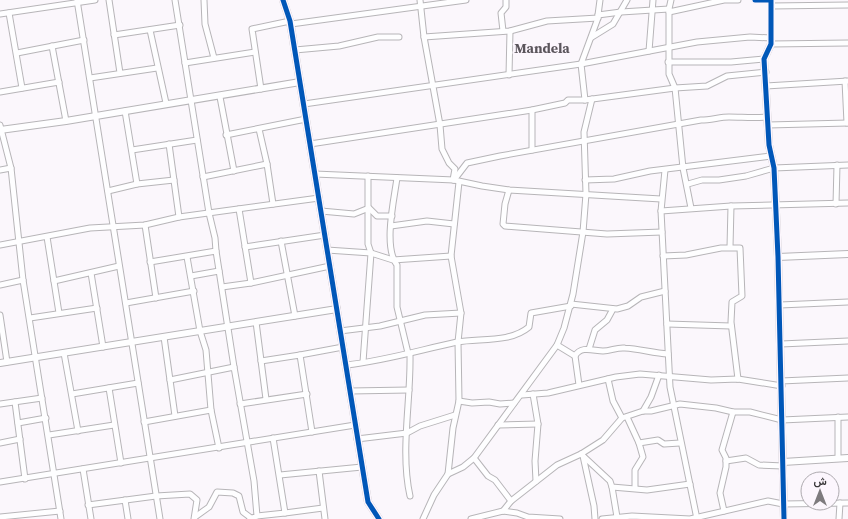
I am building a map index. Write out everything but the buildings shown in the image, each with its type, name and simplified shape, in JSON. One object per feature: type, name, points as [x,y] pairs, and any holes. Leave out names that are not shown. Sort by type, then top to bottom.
[{"type":"street","points":[[46,0],[47,6]]},
{"type":"street","points":[[0,14],[77,1],[95,0]]},
{"type":"street","points":[[108,0],[120,73]]},
{"type":"street","points":[[175,0],[203,177],[215,238],[226,327],[254,481],[257,516]]},
{"type":"street","points":[[204,0],[205,24],[214,58]]},
{"type":"street","points":[[283,0],[291,22],[368,502],[379,519]]},
{"type":"street","points":[[420,0],[424,37],[440,125],[442,149],[449,163],[455,169],[458,200],[451,256],[461,312],[458,342],[458,401],[448,474],[434,496],[423,519]]},
{"type":"street","points":[[261,89],[252,28],[466,0]]},
{"type":"street","points":[[503,31],[500,13],[506,7],[506,0]]},
{"type":"street","points":[[585,100],[581,64],[592,37],[598,16],[600,0]]},
{"type":"street","points":[[592,37],[613,24],[627,0]]},
{"type":"street","points":[[649,51],[653,0]]},
{"type":"street","points":[[671,0],[669,11],[668,62],[670,80],[674,88],[683,168],[688,184],[691,208]]},
{"type":"street","points":[[424,37],[510,31],[547,21],[621,12],[652,10],[669,11],[724,0],[738,0]]},
{"type":"street","points":[[755,0],[771,3],[834,3],[848,5]]},
{"type":"street","points":[[77,1],[160,519]]},
{"type":"street","points":[[771,3],[771,42],[764,59],[766,72],[767,117],[771,156],[774,168],[778,257],[784,519]]},
{"type":"street","points":[[9,13],[22,88]]},
{"type":"street","points":[[114,35],[180,25]]},
{"type":"street","points":[[150,30],[157,68],[166,103]]},
{"type":"street","points":[[509,75],[510,31]]},
{"type":"street","points":[[295,50],[338,46],[378,37],[399,37]]},
{"type":"street","points":[[304,104],[581,64],[697,42],[750,37],[771,42],[848,43]]},
{"type":"street","points":[[16,53],[84,40]]},
{"type":"street","points":[[52,46],[66,121]]},
{"type":"street","points":[[185,62],[255,52]]},
{"type":"street","points":[[668,62],[731,62],[764,59]]},
{"type":"street","points":[[90,78],[157,68]]},
{"type":"street","points":[[310,144],[532,110],[565,103],[568,100],[585,100],[674,88],[707,86],[727,76],[766,72]]},
{"type":"street","points":[[766,86],[846,80],[847,123],[768,125]]},
{"type":"street","points":[[0,92],[59,82]]},
{"type":"street","points":[[61,519],[49,435],[34,358],[30,318],[23,280],[11,168],[0,128],[66,121],[166,103],[220,97],[300,82]]},
{"type":"street","points":[[220,97],[234,171]]},
{"type":"street","points":[[448,474],[463,467],[474,458],[557,346],[571,305],[583,232],[586,194],[584,140],[592,99]]},
{"type":"street","points":[[532,110],[532,150]]},
{"type":"street","points":[[125,111],[137,184]]},
{"type":"street","points":[[456,181],[467,163],[584,140],[729,117],[744,119],[767,117]]},
{"type":"street","points":[[226,135],[306,119]]},
{"type":"street","points":[[259,129],[268,164],[273,204]]},
{"type":"street","points":[[132,150],[197,140]]},
{"type":"street","points":[[168,144],[179,217]]},
{"type":"street","points":[[585,180],[614,178],[643,172],[771,156]]},
{"type":"street","points":[[203,177],[268,164]]},
{"type":"street","points":[[836,204],[837,165]]},
{"type":"street","points":[[688,184],[702,180],[719,180],[746,176],[774,168],[848,165]]},
{"type":"street","points":[[0,170],[11,168]]},
{"type":"street","points":[[665,170],[661,211],[669,376],[680,443],[697,518]]},
{"type":"street","points":[[315,174],[456,181],[509,190],[661,199]]},
{"type":"street","points":[[363,362],[371,253],[368,244],[370,208],[368,176]]},
{"type":"street","points":[[397,178],[391,226],[393,260],[397,265],[397,307],[408,353],[410,354],[407,433],[405,448],[407,483],[410,496]]},
{"type":"street","points":[[108,191],[137,184],[174,180]]},
{"type":"street","points":[[509,190],[504,210],[503,224],[505,226],[611,234],[662,232]]},
{"type":"street","points":[[0,245],[90,228],[113,228],[145,224],[209,212],[319,198]]},
{"type":"street","points":[[661,211],[775,204],[848,203]]},
{"type":"street","points":[[730,206],[730,247]]},
{"type":"street","points":[[321,211],[354,214],[370,208]]},
{"type":"street","points":[[370,208],[377,216],[392,216]]},
{"type":"street","points":[[239,209],[251,283]]},
{"type":"street","points":[[391,226],[427,221],[454,224]]},
{"type":"street","points":[[145,224],[156,298]]},
{"type":"street","points":[[245,247],[325,235]]},
{"type":"street","points":[[47,237],[59,313]]},
{"type":"street","points":[[281,241],[294,316]]},
{"type":"street","points":[[663,256],[686,255],[730,247],[741,250],[741,298],[734,301],[731,306],[731,326],[738,379]]},
{"type":"street","points":[[327,250],[371,253],[393,260],[451,256]]},
{"type":"street","points":[[150,262],[216,251]]},
{"type":"street","points":[[778,257],[848,254]]},
{"type":"street","points":[[187,257],[200,331],[206,350],[206,373],[211,410],[219,448]]},
{"type":"street","points":[[54,281],[119,266]]},
{"type":"street","points":[[222,287],[251,283],[286,274],[330,266]]},
{"type":"street","points":[[191,276],[219,271]]},
{"type":"street","points":[[91,273],[103,347]]},
{"type":"street","points":[[0,285],[23,280]]},
{"type":"street","points":[[126,303],[194,291]]},
{"type":"street","points":[[346,365],[410,354],[458,342],[509,337],[529,327],[531,313],[571,305],[613,309],[624,307],[641,297],[665,291]]},
{"type":"street","points":[[780,305],[848,302]]},
{"type":"street","points":[[30,318],[97,308]]},
{"type":"street","points":[[0,363],[337,309]]},
{"type":"street","points":[[589,349],[595,330],[607,320],[613,309]]},
{"type":"street","points":[[340,331],[380,326],[425,315],[461,312]]},
{"type":"street","points":[[0,318],[7,362]]},
{"type":"street","points":[[256,322],[266,399]]},
{"type":"street","points":[[667,324],[731,326]]},
{"type":"street","points":[[164,337],[175,416]]},
{"type":"street","points":[[781,344],[848,341]]},
{"type":"street","points":[[557,346],[575,356]]},
{"type":"street","points":[[261,361],[343,347]]},
{"type":"street","points":[[579,385],[575,356],[579,350],[589,349],[604,351],[626,348],[651,353],[668,354]]},
{"type":"street","points":[[64,353],[78,431]]},
{"type":"street","points":[[300,355],[312,432]]},
{"type":"street","points":[[170,380],[234,367]]},
{"type":"street","points":[[522,395],[634,374],[711,380],[738,379],[782,384],[848,378]]},
{"type":"street","points":[[643,411],[651,397],[659,375]]},
{"type":"street","points":[[608,379],[613,401],[639,442],[642,460],[635,470],[635,488]]},
{"type":"street","points":[[72,394],[138,383]]},
{"type":"street","points":[[109,388],[120,463]]},
{"type":"street","points":[[350,391],[409,390]]},
{"type":"street","points":[[240,404],[307,394]]},
{"type":"street","points":[[533,394],[538,424],[535,461],[536,482]]},
{"type":"street","points":[[0,404],[42,398]]},
{"type":"street","points":[[458,401],[472,403],[514,403]]},
{"type":"street","points":[[15,402],[25,479]]},
{"type":"street","points":[[503,511],[511,501],[557,465],[582,454],[602,440],[624,417],[643,411],[650,411],[680,404],[716,408],[733,412],[750,412],[782,420],[848,417]]},
{"type":"street","points":[[144,422],[211,410]]},
{"type":"street","points":[[724,511],[720,488],[726,461],[722,450],[733,412]]},
{"type":"street","points":[[357,440],[407,433],[420,426],[455,415]]},
{"type":"street","points":[[838,417],[838,458]]},
{"type":"street","points":[[18,423],[46,418]]},
{"type":"street","points":[[498,425],[538,424]]},
{"type":"street","points":[[49,435],[114,425]]},
{"type":"street","points":[[0,482],[355,425]]},
{"type":"street","points":[[273,438],[285,513]]},
{"type":"street","points":[[0,443],[20,439]]},
{"type":"street","points":[[639,442],[658,440],[666,444],[680,443]]},
{"type":"street","points":[[582,454],[610,480],[617,516]]},
{"type":"street","points":[[582,454],[594,506],[595,519]]},
{"type":"street","points":[[474,458],[488,476],[495,480],[511,501]]},
{"type":"street","points":[[726,461],[746,458],[758,465],[848,458]]},
{"type":"street","points":[[280,475],[362,467]]},
{"type":"street","points":[[83,469],[91,519]]},
{"type":"street","points":[[319,471],[325,519]]},
{"type":"street","points":[[612,487],[656,489],[690,484]]},
{"type":"street","points":[[195,518],[209,507],[217,492],[233,493],[240,496],[243,512],[250,519],[257,516],[323,508]]},
{"type":"street","points":[[88,505],[156,496],[190,494],[197,500],[195,518]]},
{"type":"street","points":[[126,500],[128,519]]},
{"type":"street","points":[[602,519],[617,516],[690,519],[766,502],[800,504]]},
{"type":"street","points":[[840,503],[848,503]]},
{"type":"street","points":[[0,518],[31,517],[60,511]]},
{"type":"street","points":[[470,519],[503,511],[517,513],[528,518],[560,519]]},
{"type":"cycle path","points":[[283,0],[290,21],[368,502],[379,519]]},
{"type":"cycle path","points":[[755,0],[771,0],[771,44],[764,59],[769,145],[774,168],[778,257],[784,519]]},
{"type":"district","name":"Mandela","points":[[542,48]]}]
